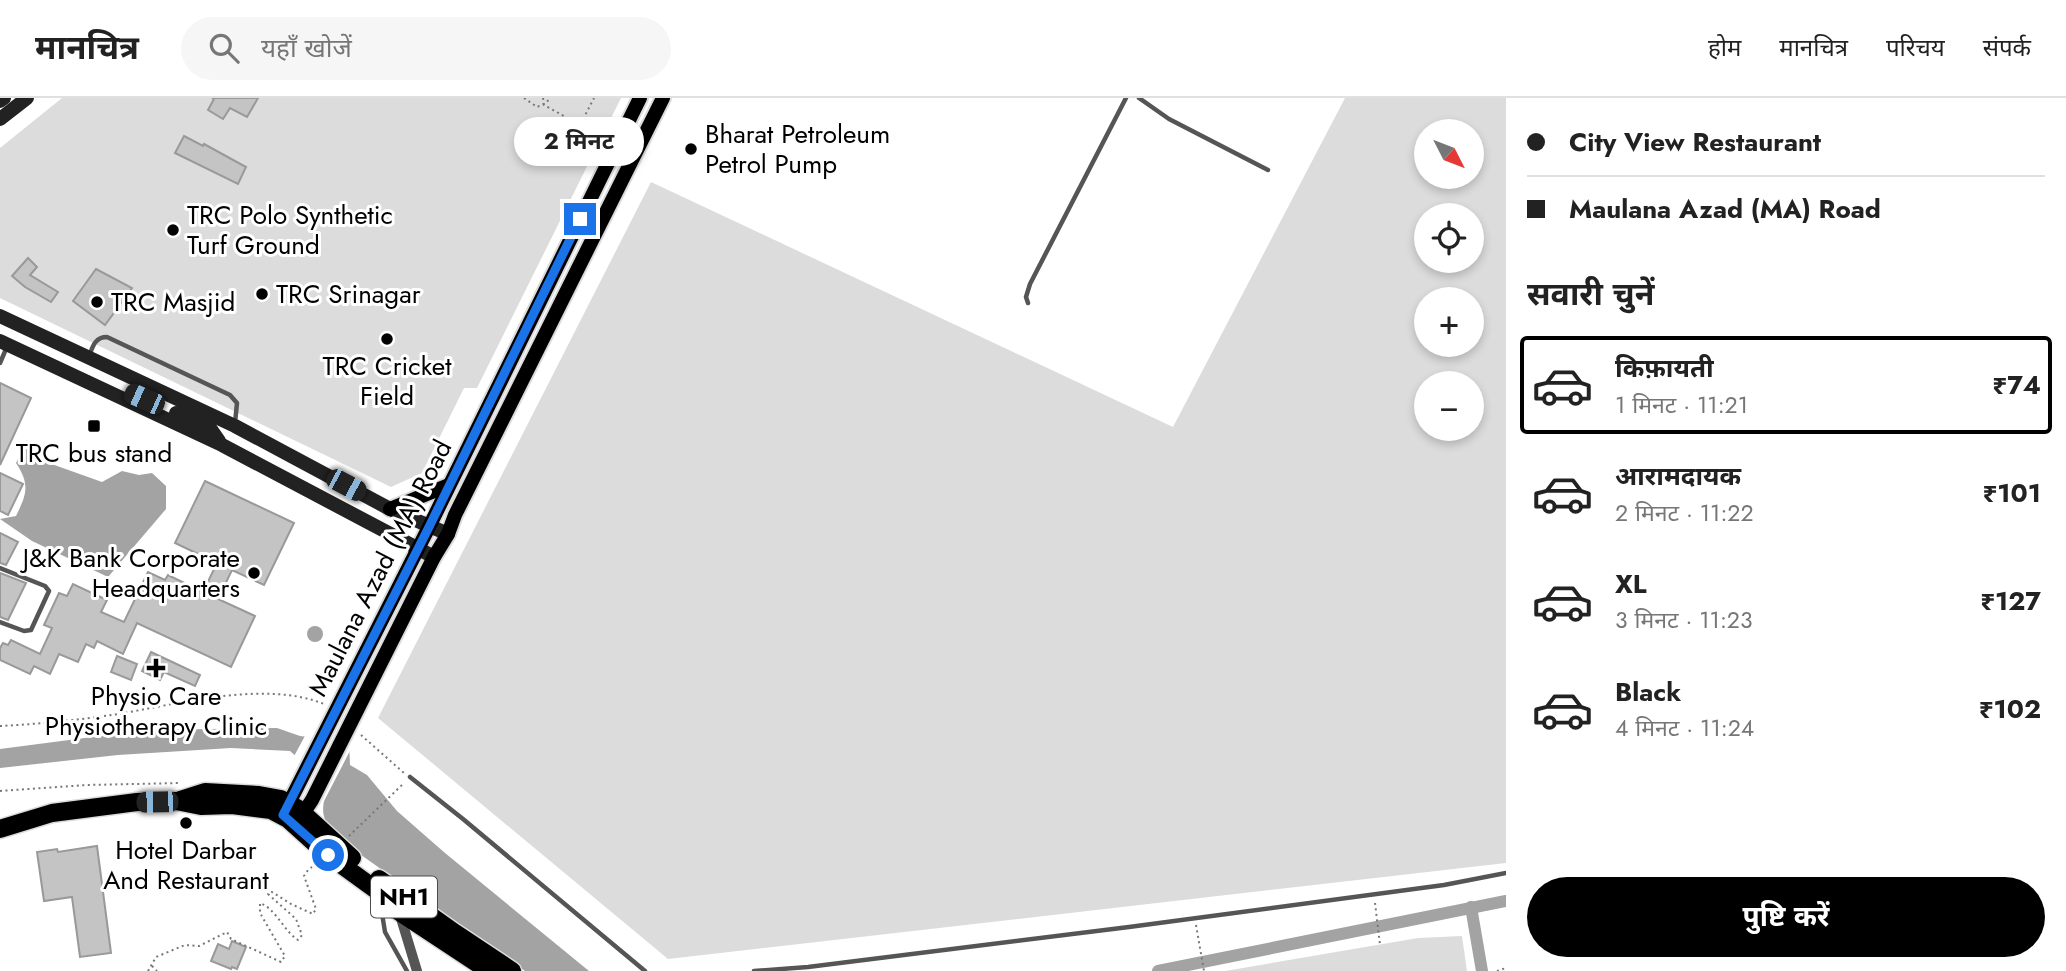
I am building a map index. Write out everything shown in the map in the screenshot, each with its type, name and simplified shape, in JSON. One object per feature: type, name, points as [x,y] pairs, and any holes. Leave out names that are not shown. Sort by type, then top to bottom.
[{"type":"highway","points":[[0,829],[52,813],[137,802],[178,792],[201,806],[297,808]]},
{"type":"highway","name":"NH1","points":[[297,808],[328,855],[379,892],[398,911],[512,971]]},
{"type":"highway","name":"NH1","points":[[297,808],[337,846],[489,971]]},
{"type":"main road","points":[[0,119],[27,98]]},
{"type":"main road","name":"Maulana Azad (MA) Road","points":[[297,808],[334,715],[640,98]]},
{"type":"main road","name":"Maulana Azad (MA) Road","points":[[297,808],[348,729],[448,534],[455,515],[663,98]]},
{"type":"main road","points":[[0,316],[233,425],[390,509],[448,534]]},
{"type":"main road","points":[[0,330],[98,379],[203,425],[222,445]]},
{"type":"main road","points":[[4,343],[222,445],[434,557]]},
{"type":"main road","points":[[203,425],[233,425]]},
{"type":"main road","points":[[390,509],[449,485]]},
{"type":"street","points":[[398,911],[417,971]]},
{"type":"lane","points":[[1028,303],[1026,297],[1030,284],[1126,98]]},
{"type":"lane","points":[[1139,98],[1169,119],[1269,170]]},
{"type":"lane","points":[[89,358],[96,341],[107,337],[234,397],[238,408],[233,425]]},
{"type":"lane","points":[[0,363],[4,343]]},
{"type":"lane","points":[[0,568],[45,586],[49,591],[31,630],[24,632],[0,622]]},
{"type":"lane","points":[[410,778],[645,971]]},
{"type":"lane","points":[[754,971],[941,951],[1374,895],[1506,873]]},
{"type":"lane","points":[[379,892],[385,932],[407,971]]},
{"type":"path","points":[[523,98],[537,107],[544,105],[550,98]]},
{"type":"path","points":[[543,98],[544,105]]},
{"type":"path","points":[[544,105],[580,125],[594,98]]},
{"type":"path","points":[[0,726],[90,717],[185,701],[256,694],[287,694],[310,698],[334,715]]},
{"type":"path","points":[[348,729],[410,778]]},
{"type":"path","points":[[0,791],[87,785],[178,792]]},
{"type":"path","points":[[343,841],[400,788]]},
{"type":"path","points":[[148,971],[156,957],[185,944],[199,946],[227,932],[231,939],[281,961],[285,956],[260,913],[260,903],[267,905],[290,935],[298,940],[302,935],[296,919],[268,894],[272,892],[313,914],[316,909],[304,876],[328,855]]},
{"type":"path","points":[[1374,895],[1380,945]]},
{"type":"path","points":[[1194,918],[1204,971]]},
{"type":"path","points":[[151,966],[157,971]]},
{"type":"path","points":[[1497,971],[1506,968]]},
{"type":"shaded area","name":"TRC Srinagar","points":[[62,98],[621,98],[477,388],[464,388],[422,473],[391,487],[0,298],[0,148]]},
{"type":"shaded area","points":[[1345,98],[1506,98],[1506,863],[668,959],[378,718],[651,182],[1173,427]]},
{"type":"shaded area","points":[[27,440],[32,457],[102,482],[122,471],[139,475],[152,473],[166,486],[166,509],[108,577],[32,541],[0,519],[16,516],[23,501],[25,483],[16,463]]},
{"type":"shaded area","points":[[315,626],[323,634],[315,642],[307,634]]},
{"type":"shaded area","points":[[277,728],[300,736],[349,742],[350,765],[367,775],[397,811],[589,971],[525,971],[347,845],[332,831],[325,819],[323,805],[328,785],[290,751],[231,748],[118,755],[0,768],[0,749],[146,730]]},
{"type":"shaded area","points":[[1462,936],[1467,971],[1225,971],[1418,938]]},
{"type":"pier","points":[[306,734],[353,741],[322,805],[319,802],[324,786],[293,758]]},
{"type":"building","points":[[212,98],[258,98],[247,117],[230,108],[223,119],[208,110],[214,99]]},
{"type":"building","points":[[184,136],[246,167],[238,184],[175,153]]},
{"type":"building","points":[[28,258],[37,267],[30,275],[58,292],[51,302],[12,276]]},
{"type":"building","name":"TRC Masjid","points":[[96,269],[132,288],[105,325],[73,301]]},
{"type":"building","points":[[0,383],[31,398],[0,465]]},
{"type":"building","points":[[0,473],[23,484],[8,515],[0,511]]},
{"type":"building","name":"J&K Bank Corporate Headquarters","points":[[205,481],[294,523],[264,585],[232,570],[218,599],[255,616],[231,667],[137,623],[123,654],[97,641],[94,648],[86,644],[78,662],[59,654],[50,674],[34,666],[30,674],[0,660],[0,648],[3,643],[8,645],[11,640],[40,654],[52,628],[44,625],[59,593],[67,596],[73,584],[107,600],[101,612],[124,622],[148,572],[165,580],[168,575],[203,592],[217,563],[175,543]]},
{"type":"building","points":[[0,533],[18,542],[6,565],[0,563]]},
{"type":"building","points":[[0,573],[26,583],[8,620],[0,617]]},
{"type":"building","points":[[151,652],[200,675],[195,686],[164,672],[160,680],[142,671]]},
{"type":"building","points":[[117,656],[137,664],[131,680],[111,672]]},
{"type":"building","points":[[97,846],[111,953],[80,957],[72,897],[44,901],[37,852]]},
{"type":"building","points":[[232,941],[246,947],[237,969],[211,961],[218,944],[229,949]]},
{"type":"waterway","points":[[1158,971],[1506,901]]},
{"type":"waterway","points":[[1471,907],[1482,971]]},
{"type":"place","name":"Bharat Petroleum Petrol Pump","points":[[691,149]]},
{"type":"place","name":"TRC Polo Synthetic Turf Ground","points":[[173,230]]},
{"type":"place","name":"TRC Srinagar","points":[[262,294]]},
{"type":"place","name":"TRC Masjid","points":[[97,302]]},
{"type":"place","name":"TRC Cricket Field","points":[[387,339]]},
{"type":"place","name":"TRC bus stand","points":[[94,426]]},
{"type":"place","name":"J&K Bank Corporate Headquarters","points":[[254,573]]},
{"type":"place","name":"Physio Care Physiotherapy Clinic","points":[[156,668]]},
{"type":"place","name":"Hotel Darbar And Restaurant","points":[[186,823]]},
{"type":"route","points":[[328,855],[283,815],[429,527],[580,219]]}]
